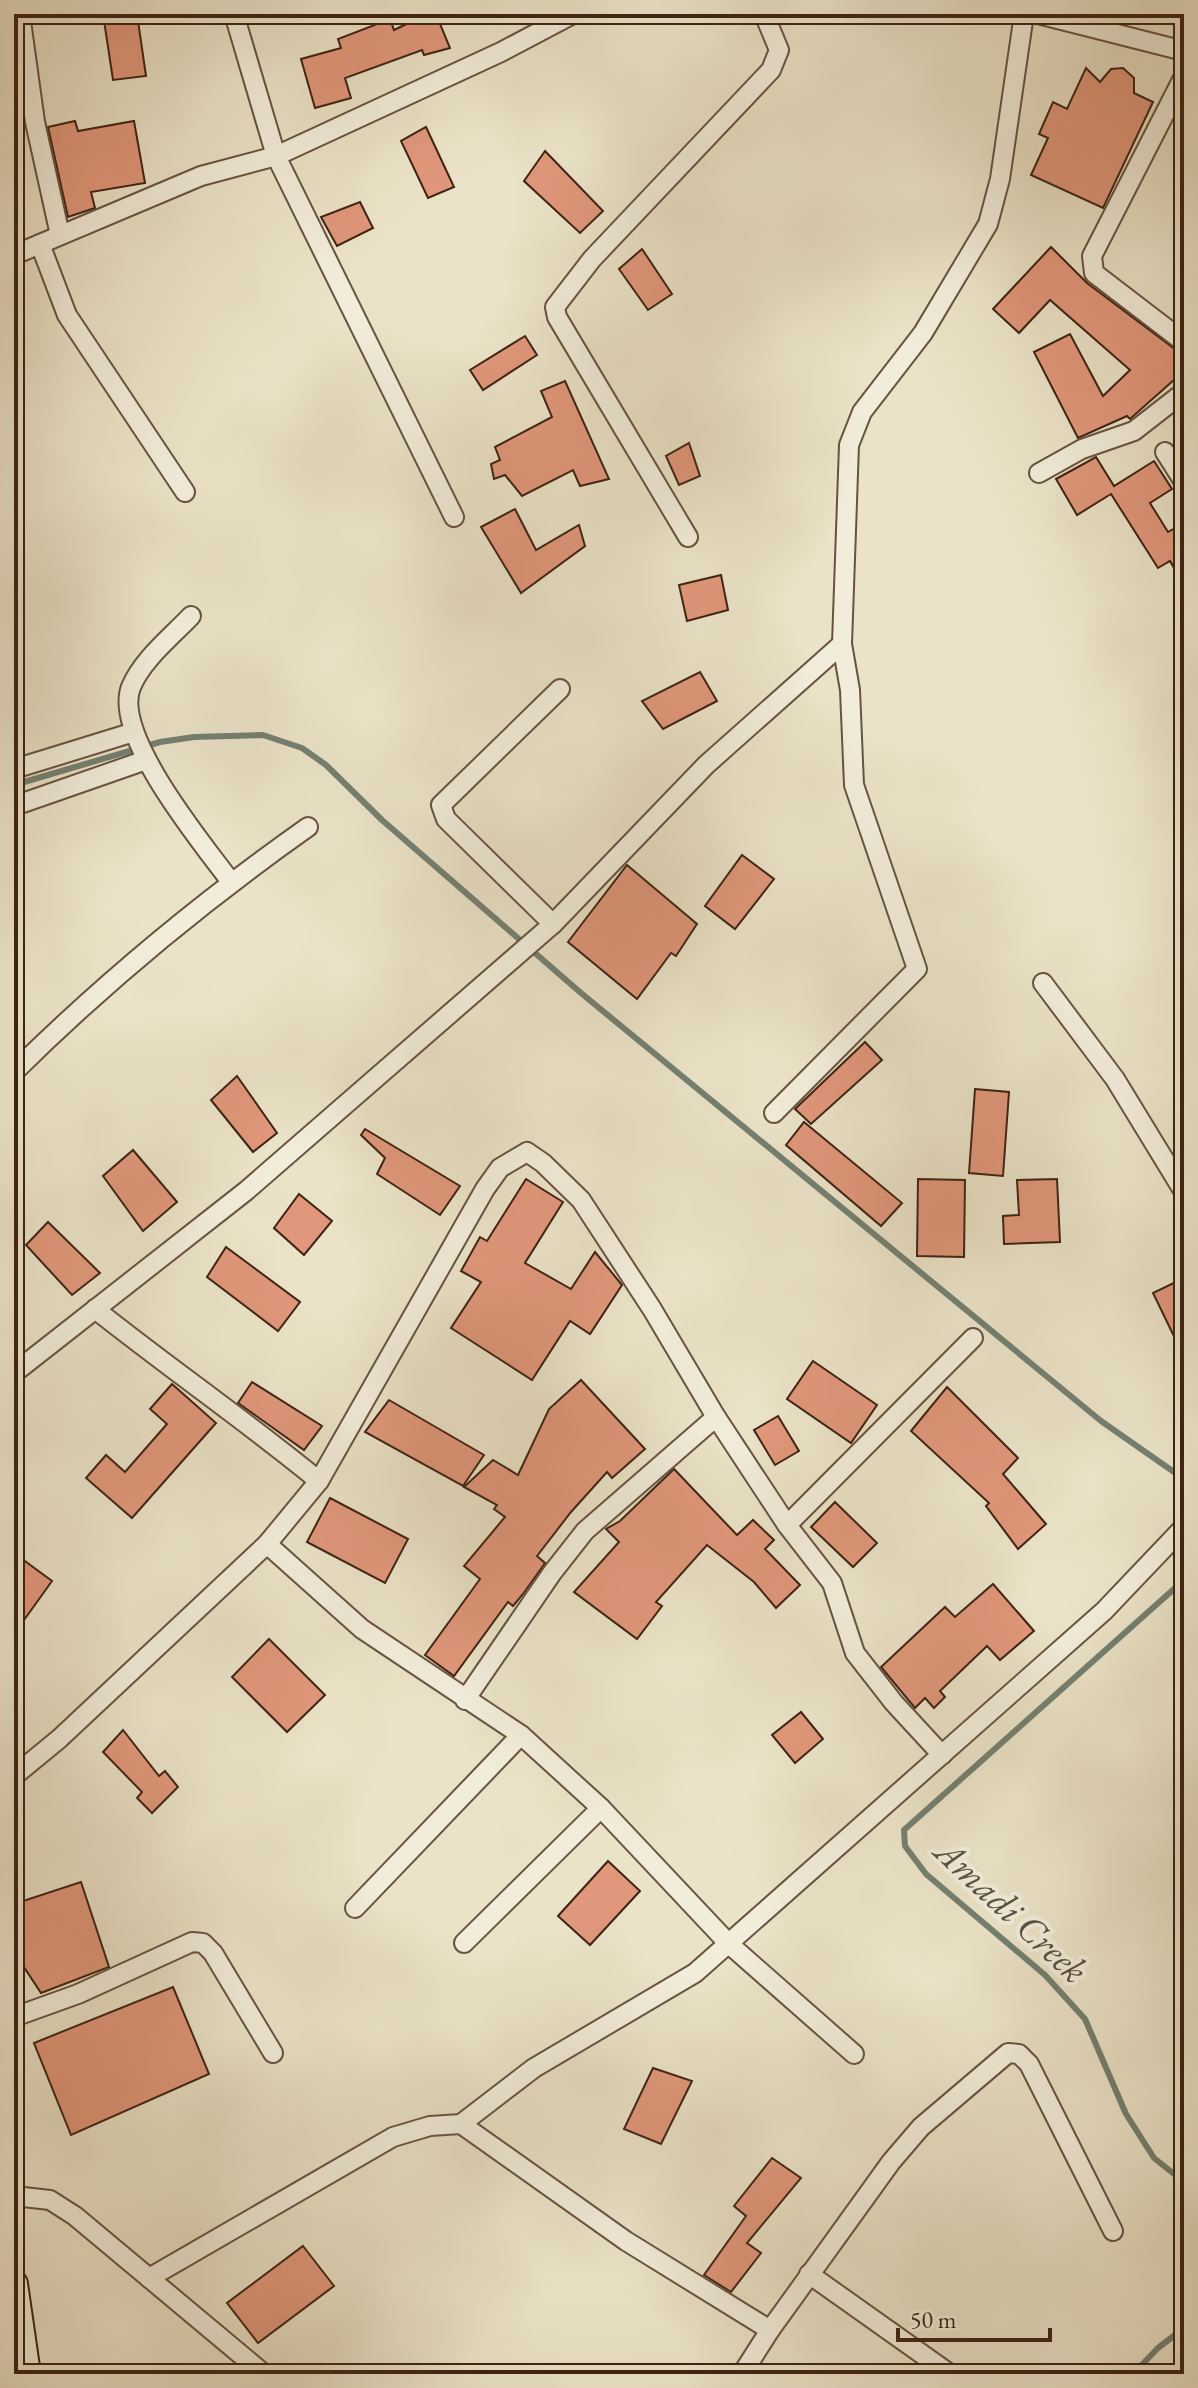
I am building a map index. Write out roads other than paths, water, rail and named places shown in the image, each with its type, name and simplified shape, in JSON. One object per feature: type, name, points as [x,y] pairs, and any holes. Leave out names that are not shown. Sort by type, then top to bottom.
[{"type":"main road","points":[[14,2284],[27,2374]]},
{"type":"street","points":[[20,14],[35,122],[60,235]]},
{"type":"street","points":[[234,14],[276,156],[454,517]]},
{"type":"street","points":[[14,255],[201,176],[276,156],[550,20],[573,14]]},
{"type":"street","points":[[688,537],[557,317],[555,307],[592,259],[778,61],[779,50],[764,14]]},
{"type":"street","points":[[774,1113],[917,969],[854,785],[850,690],[842,644],[849,445],[862,412],[923,333],[988,224],[1005,149],[1024,14]]},
{"type":"street","points":[[1038,14],[1184,51]]},
{"type":"street","points":[[1184,76],[1092,256],[1091,266],[1094,273],[1184,342]]},
{"type":"street","points":[[40,244],[67,315],[185,492]]},
{"type":"street","points":[[1039,473],[1082,449],[1134,431],[1184,392]]},
{"type":"street","points":[[1165,452],[1184,482]]},
{"type":"street","points":[[191,616],[142,669],[130,690],[134,732],[146,760],[179,813],[231,882]]},
{"type":"street","points":[[14,1373],[246,1191],[547,929],[706,765],[842,644]]},
{"type":"street","points":[[547,929],[446,819],[441,805],[560,689]]},
{"type":"street","points":[[14,769],[134,732]]},
{"type":"street","points":[[14,806],[146,760]]},
{"type":"street","points":[[14,1072],[119,974],[231,882],[308,827]]},
{"type":"street","points":[[1043,983],[1115,1079],[1184,1192]]},
{"type":"street","points":[[14,1776],[59,1739],[267,1544],[319,1481],[485,1189],[500,1168],[527,1152],[543,1163],[581,1200],[652,1309],[716,1417],[787,1525],[832,1583],[855,1653],[894,1703],[942,1755]]},
{"type":"street","points":[[95,1309],[181,1378],[248,1422],[319,1481]]},
{"type":"street","points":[[787,1525],[973,1338]]},
{"type":"street","points":[[465,1700],[552,1573],[585,1531],[716,1417]]},
{"type":"street","points":[[149,2278],[393,2137],[430,2126],[461,2124],[534,2068],[695,1973],[1104,1611],[1184,1527]]},
{"type":"street","points":[[267,1544],[362,1629],[521,1735],[601,1808],[729,1944],[854,2054]]},
{"type":"street","points":[[355,1908],[521,1735]]},
{"type":"street","points":[[464,1943],[601,1808]]},
{"type":"street","points":[[14,2017],[78,1994],[192,1942],[203,1943],[213,1953],[273,2053]]},
{"type":"street","points":[[742,2374],[809,2274],[921,2127],[1012,2052],[1029,2064],[1113,2231]]},
{"type":"street","points":[[461,2124],[626,2241],[770,2330]]},
{"type":"street","points":[[14,2196],[50,2200],[75,2216],[264,2374]]},
{"type":"street","points":[[809,2274],[950,2374]]},
{"type":"waterway","points":[[14,785],[160,742],[194,737],[263,735],[302,748],[326,765],[382,820],[581,993],[1101,1421],[1184,1479]]},
{"type":"waterway","name":"Amadi Creek","points":[[1184,1580],[904,1830],[905,1846],[926,1874],[1045,1975],[1085,2019],[1126,2114],[1154,2158],[1184,2182]]},
{"type":"waterway","name":"Amadi Creek","points":[[1133,2374],[1158,2348],[1184,2328]]}]
